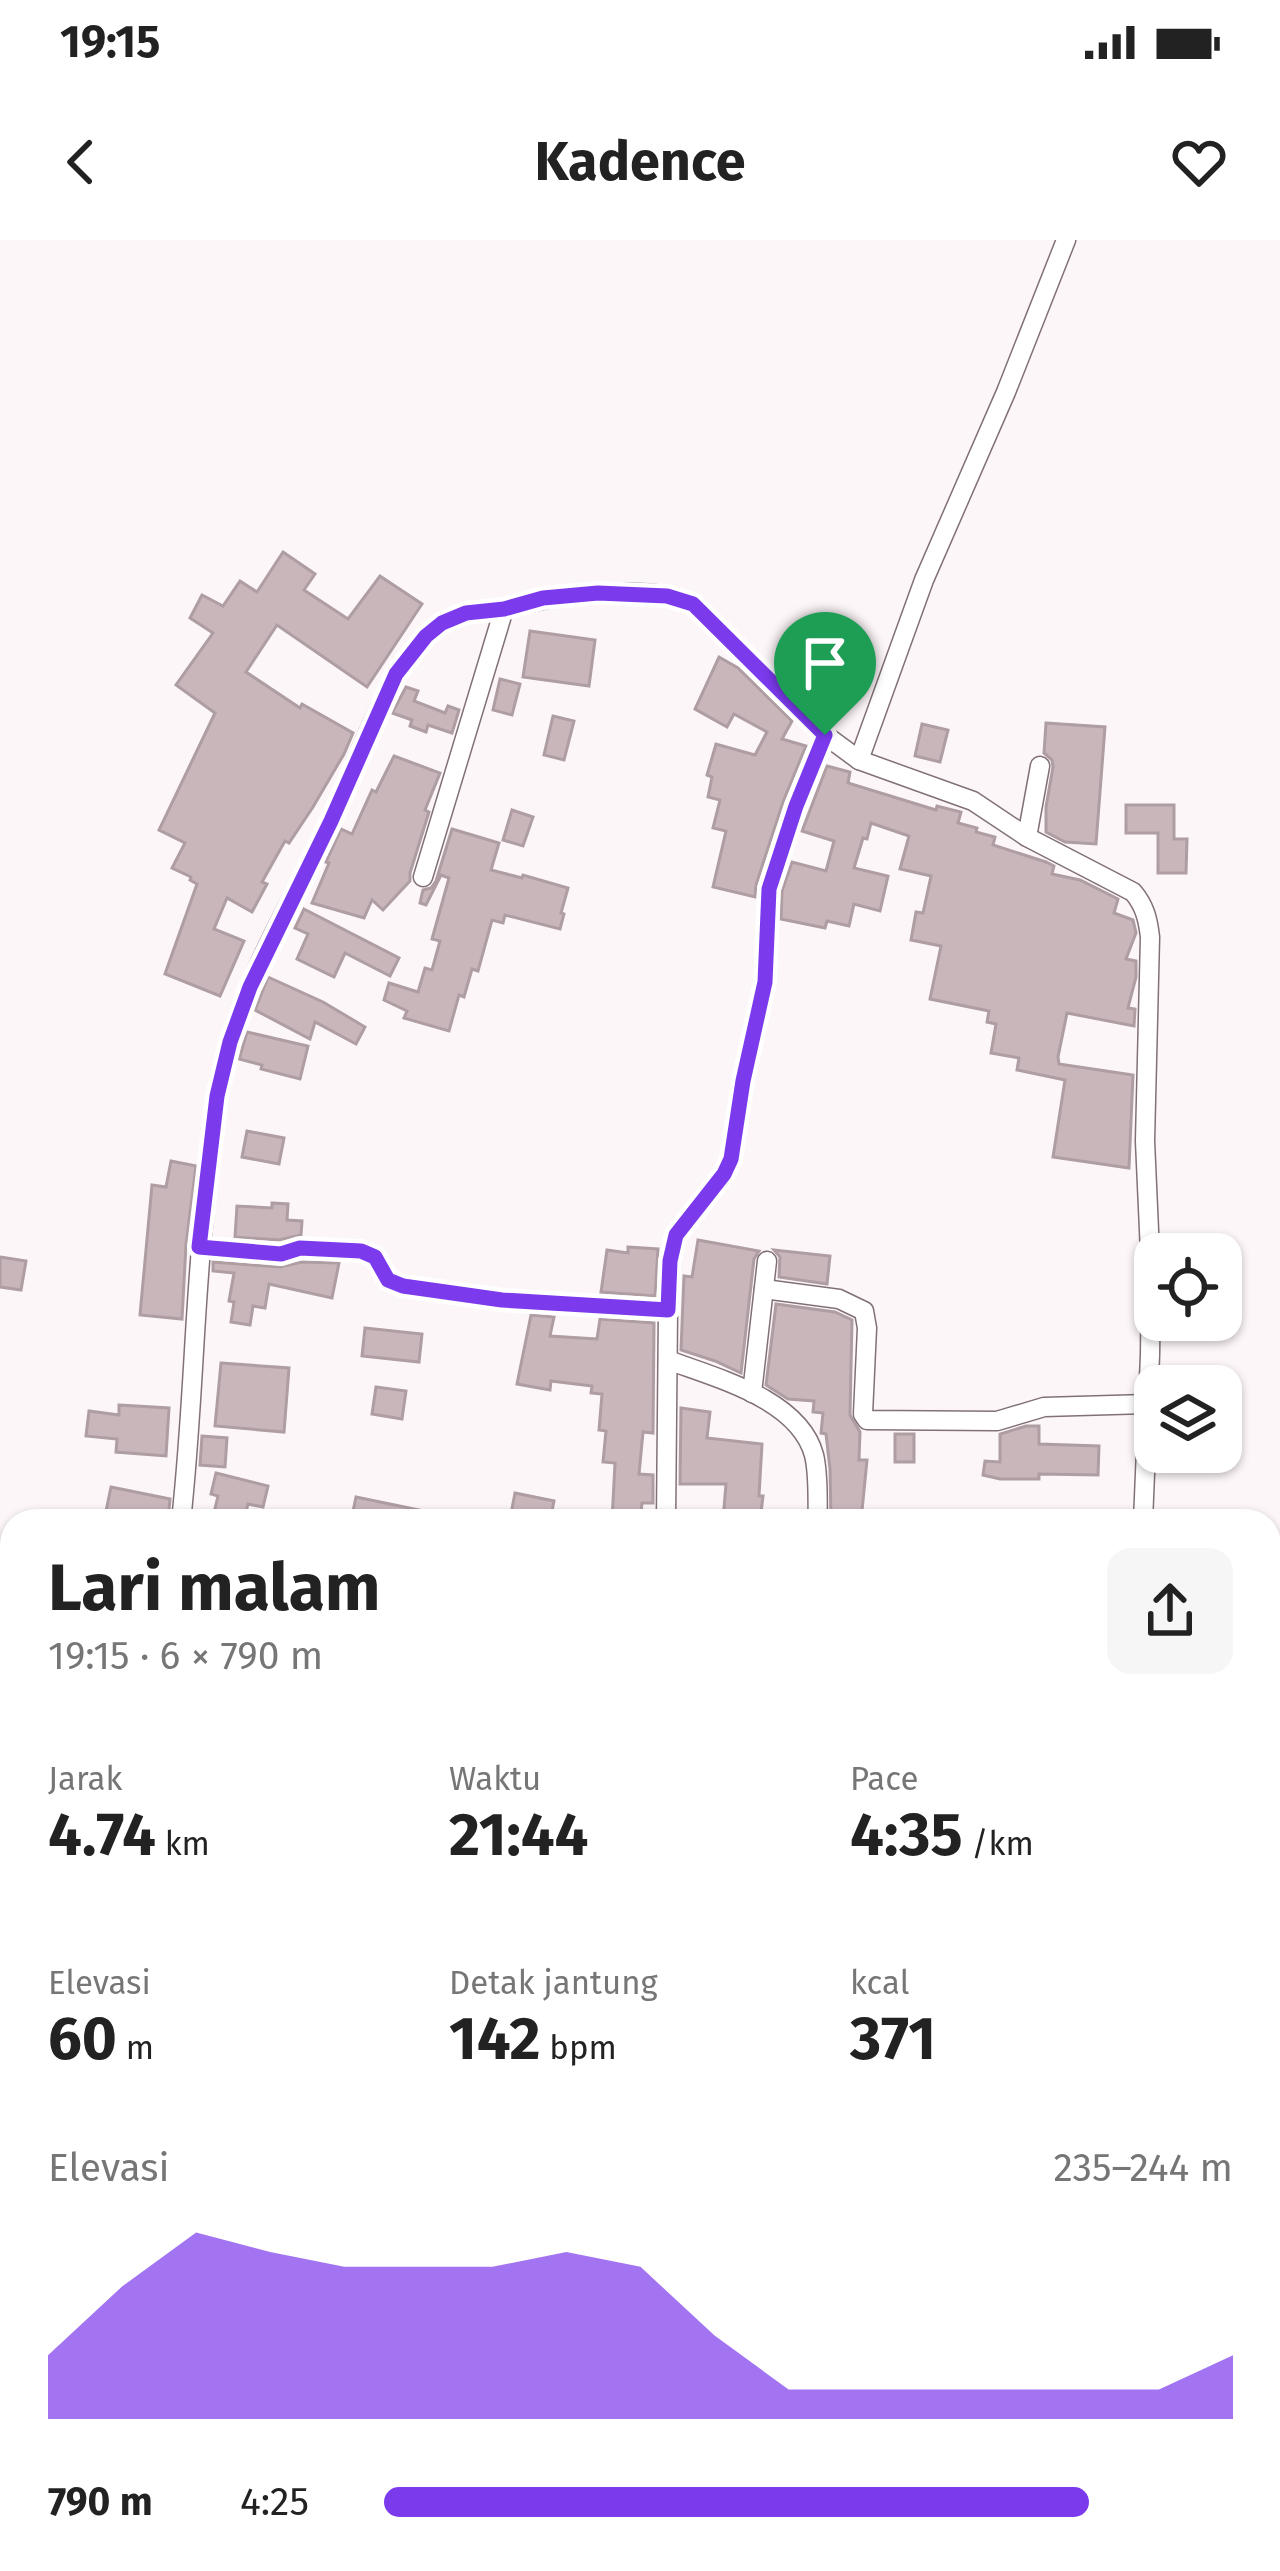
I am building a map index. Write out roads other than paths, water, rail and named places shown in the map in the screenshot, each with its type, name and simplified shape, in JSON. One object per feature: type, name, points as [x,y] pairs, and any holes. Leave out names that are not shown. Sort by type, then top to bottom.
[{"type":"street","points":[[860,760],[924,580],[1066,240]]},
{"type":"street","points":[[182,1509],[199,1247],[217,1096],[250,987],[396,674],[442,623],[466,613],[543,598],[598,593],[685,599],[825,735],[860,760],[973,802],[1027,837],[1133,892],[1148,923],[1145,1141],[1149,1365]]},
{"type":"street","points":[[423,877],[504,609]]},
{"type":"street","points":[[666,1509],[670,1261],[676,1235],[731,1159],[765,982],[769,889],[825,735]]},
{"type":"street","points":[[1027,837],[1040,766]]},
{"type":"street","points":[[199,1247],[281,1254],[300,1248],[361,1251],[375,1257],[388,1280],[403,1286],[502,1300],[668,1310]]},
{"type":"street","points":[[752,1393],[767,1261]]},
{"type":"street","points":[[764,1289],[838,1299],[864,1310],[862,1414],[867,1420],[997,1421],[1044,1407],[1134,1404]]},
{"type":"street","points":[[668,1360],[752,1393],[796,1422],[814,1455],[817,1509]]},
{"type":"street","points":[[1143,1509],[1145,1473]]}]
